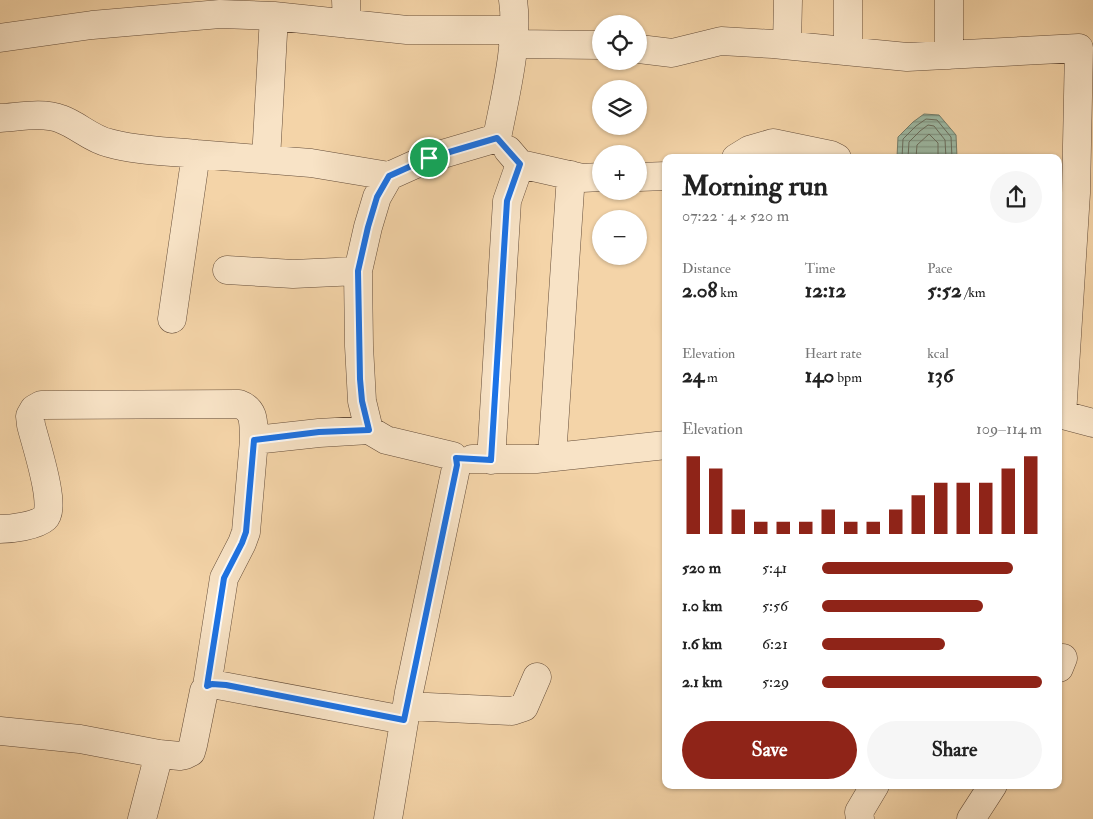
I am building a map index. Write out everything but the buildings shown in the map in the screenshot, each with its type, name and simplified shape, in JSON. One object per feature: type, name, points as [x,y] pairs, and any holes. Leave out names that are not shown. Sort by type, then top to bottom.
[{"type":"street","points":[[497,138],[514,37],[513,0]]},
{"type":"street","points":[[787,45],[788,0]]},
{"type":"street","points":[[848,0],[848,51]]},
{"type":"street","points":[[949,0],[949,55]]},
{"type":"street","points":[[0,38],[220,7],[274,16],[347,12],[407,30],[592,44]]},
{"type":"street","points":[[266,160],[274,16]]},
{"type":"street","points":[[647,50],[672,53],[721,41],[787,45],[906,57],[1079,48],[1066,233],[1062,378]]},
{"type":"street","points":[[0,118],[52,117],[70,123],[106,143],[126,148],[311,164],[389,176],[429,158],[497,138]]},
{"type":"street","points":[[497,138],[520,164],[582,178],[592,177]]},
{"type":"street","points":[[742,154],[749,150],[774,143],[831,154]]},
{"type":"street","points":[[172,319],[196,154]]},
{"type":"street","points":[[491,460],[507,201],[520,164]]},
{"type":"street","points":[[552,458],[571,175]]},
{"type":"street","points":[[369,430],[362,401],[360,379],[358,271],[377,197],[389,176]]},
{"type":"street","points":[[647,177],[662,176]]},
{"type":"street","points":[[227,270],[293,274],[358,271]]},
{"type":"street","points":[[0,529],[36,523],[45,518],[49,510],[49,495],[30,416],[34,409],[41,405],[238,404],[246,406],[251,414],[254,440],[246,532],[224,578],[207,686],[204,691],[191,752],[180,756],[159,754],[80,739],[0,731]]},
{"type":"street","points":[[1062,414],[1093,424]]},
{"type":"street","points":[[254,440],[319,432],[369,430],[386,440],[456,458],[491,460],[552,458],[662,445]]},
{"type":"street","points":[[388,819],[405,713],[457,465],[456,458]]},
{"type":"street","points":[[207,686],[212,684],[226,685],[405,713],[512,711],[524,707],[538,677]]},
{"type":"street","points":[[142,819],[159,754]]},
{"type":"street","points":[[860,819],[859,812],[873,789]]},
{"type":"street","points":[[971,819],[990,789]]},
{"type":"water","points":[[924,114],[939,115],[956,135],[957,154],[897,154],[898,137]]},
{"type":"route","points":[[497,138],[520,164],[507,201],[491,460],[456,458],[457,465],[404,720],[226,685],[212,684],[207,686],[221,589],[227,568],[242,543],[246,532],[254,440],[319,432],[369,430],[362,401],[360,379],[358,271],[377,197],[389,176],[429,158],[497,138]]}]
